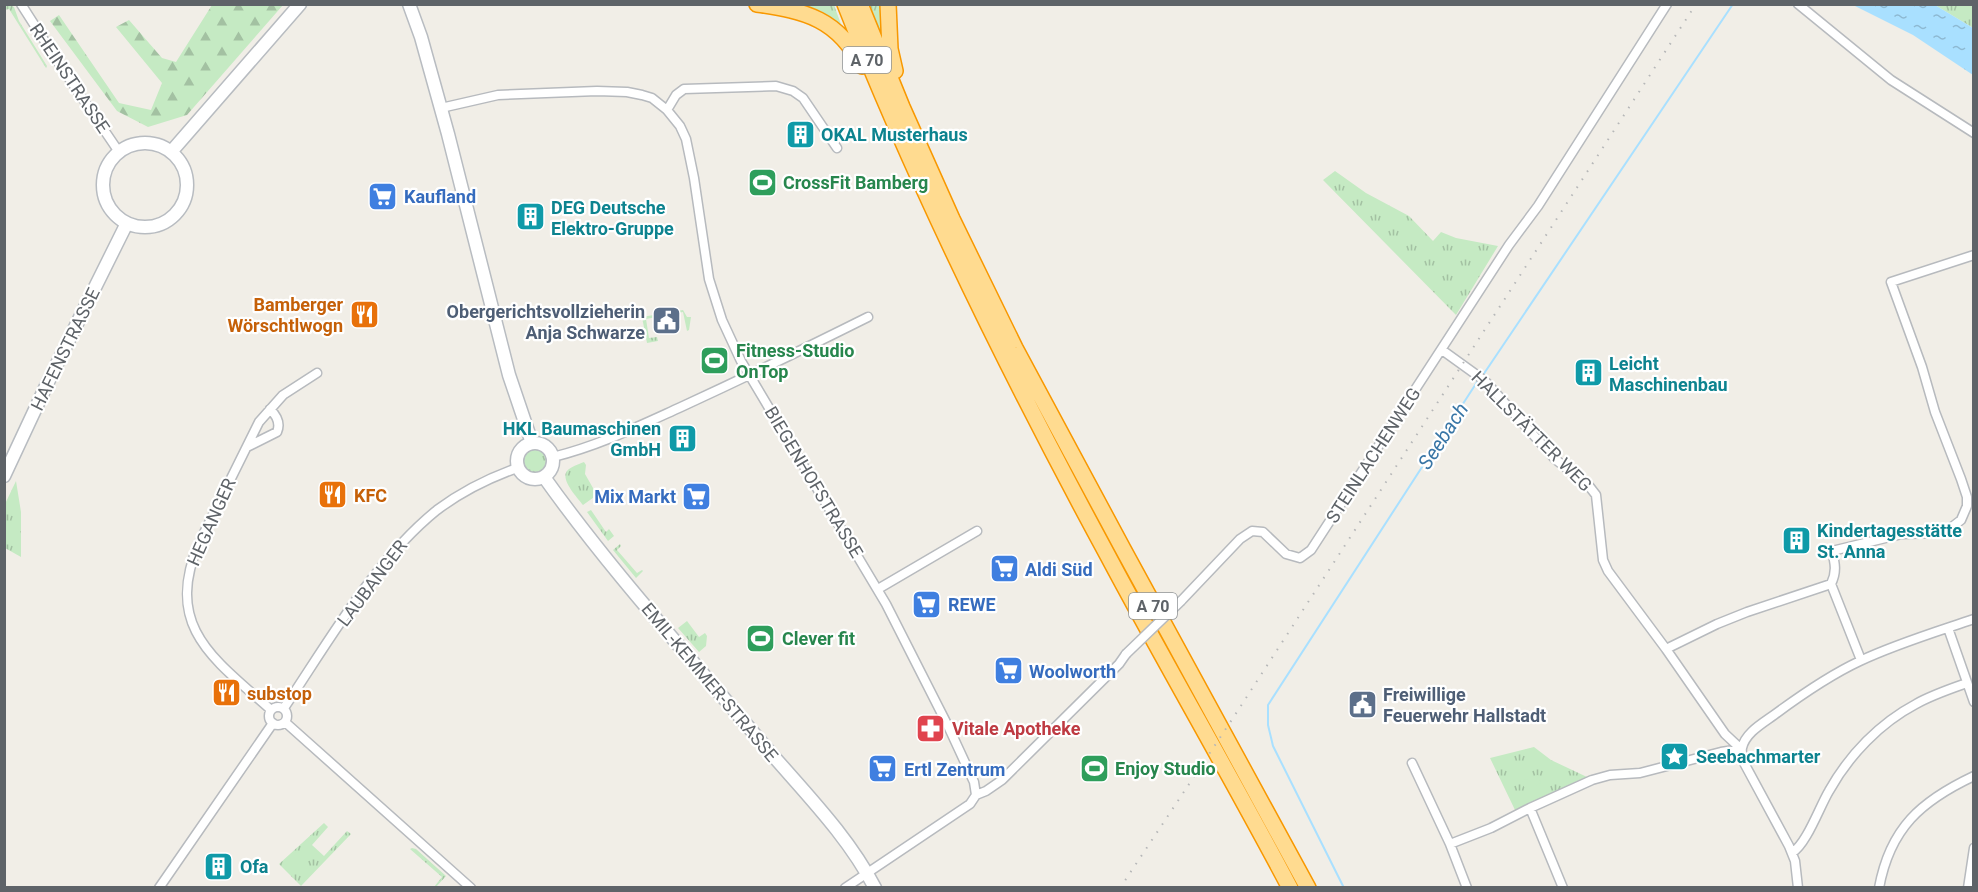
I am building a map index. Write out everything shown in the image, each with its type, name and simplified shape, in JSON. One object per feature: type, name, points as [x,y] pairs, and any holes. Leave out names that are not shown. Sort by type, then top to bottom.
[{"type":"highway","points":[[757,4],[801,12],[833,28],[845,40],[897,111]]},
{"type":"highway","name":"A 70","points":[[845,4],[1015,348],[1308,888]]},
{"type":"highway","name":"A 70","points":[[860,4],[939,225],[1010,369],[1108,557],[1290,888]]},
{"type":"highway","points":[[888,4],[897,111]]},
{"type":"street","name":"RHEINSTRASSE","points":[[21,4],[120,152]]},
{"type":"street","points":[[171,152],[300,4]]},
{"type":"street","points":[[409,4],[441,108],[509,375],[532,443]]},
{"type":"street","name":"STEINLACHENWEG","points":[[976,795],[1002,780],[1240,539],[1252,531],[1263,532],[1286,554],[1300,558],[1311,550],[1509,245],[1538,206],[1667,4]]},
{"type":"street","points":[[1798,4],[1891,80],[1974,133]]},
{"type":"street","points":[[667,110],[676,95],[684,89],[776,86],[785,88],[803,98],[837,148]]},
{"type":"street","name":"BIEGENHOFSTRASSE","points":[[441,108],[498,95],[627,92],[652,98],[667,110],[680,126],[690,153],[706,260],[714,295],[726,329],[750,376],[878,589],[949,728],[974,782],[976,795]]},
{"type":"street","points":[[151,144],[171,152],[182,167],[187,184],[185,196],[173,217],[157,225],[139,227],[117,216],[109,207],[104,190],[105,171],[111,161],[129,146],[151,144]]},
{"type":"street","name":"HAFENSTRASSE","points":[[4,476],[127,223]]},
{"type":"street","points":[[1861,660],[1831,584],[1835,566],[1832,551],[1902,534],[1937,533],[1948,530],[1961,520],[1967,497],[1935,412],[1922,367],[1891,282],[1974,255]]},
{"type":"street","points":[[553,458],[608,440],[750,376],[868,317]]},
{"type":"street","name":"HALLSTÄTTER WEG","points":[[1442,350],[1485,381],[1555,459],[1583,479],[1596,495],[1600,541],[1605,565],[1725,734],[1742,749]]},
{"type":"street","name":"HEGANGER","points":[[271,710],[233,677],[207,650],[192,624],[186,595],[191,560],[259,422],[283,396],[317,373]]},
{"type":"street","points":[[246,447],[277,432],[279,427],[276,416],[270,409]]},
{"type":"street","points":[[532,443],[546,446],[553,458],[552,469],[544,477],[531,480],[521,474],[517,468],[518,453],[524,446],[532,443]]},
{"type":"street","name":"LAUBANGER","points":[[284,708],[372,580],[401,543],[449,502],[481,483],[517,468]]},
{"type":"street","name":"EMIL-KEMMER-STRASSE","points":[[544,477],[630,587],[827,819],[858,859],[874,888]]},
{"type":"street","points":[[878,589],[977,531]]},
{"type":"street","points":[[1666,648],[1737,616],[1831,584]]},
{"type":"street","points":[[1798,888],[1797,871],[1792,853],[1743,761],[1744,741],[1769,718],[1810,690],[1861,660],[1974,619]]},
{"type":"street","points":[[1948,628],[1974,702]]},
{"type":"street","points":[[1792,853],[1799,849],[1805,841],[1814,818],[1844,767],[1868,739],[1916,703],[1967,683]]},
{"type":"street","points":[[276,706],[284,708],[287,713],[285,722],[280,725],[273,723],[269,715],[271,710],[276,706]]},
{"type":"street","points":[[285,722],[471,888]]},
{"type":"street","points":[[159,888],[273,723]]},
{"type":"street","points":[[1450,844],[1491,828],[1599,778],[1640,773],[1720,752],[1742,749]]},
{"type":"street","points":[[1412,763],[1450,844],[1467,888]]},
{"type":"street","points":[[1879,888],[1885,862],[1893,842],[1904,825],[1933,799],[1974,776]]},
{"type":"street","points":[[845,888],[970,804],[976,795]]},
{"type":"street","points":[[1530,808],[1563,888]]},
{"type":"street","points":[[1968,888],[1974,848]]},
{"type":"green space","points":[[5,4],[14,7],[19,21],[47,66],[46,68],[9,9],[5,10]]},
{"type":"green space","points":[[212,5],[283,5],[187,115],[148,127],[117,111],[50,21],[59,15],[119,103],[151,110],[162,83],[116,27],[129,20],[162,58],[176,62]]},
{"type":"green space","points":[[804,5],[834,5],[842,27],[821,11]]},
{"type":"green space","points":[[870,5],[883,5],[883,39]]},
{"type":"green space","points":[[1935,5],[1973,5],[1973,28]]},
{"type":"green space","points":[[1335,171],[1366,193],[1409,216],[1433,241],[1441,232],[1456,238],[1498,246],[1456,315],[1323,180]]},
{"type":"green space","points":[[683,310],[687,317],[691,317],[689,330],[687,331],[683,312],[646,319],[649,338],[657,337],[658,341],[647,343],[642,317]]},
{"type":"green space","points":[[535,449],[544,452],[547,461],[544,470],[535,473],[526,470],[523,461],[526,452]]},
{"type":"green space","points":[[584,462],[585,474],[597,495],[583,505],[568,484],[565,475],[570,468]]},
{"type":"green space","points":[[16,481],[21,512],[21,557],[5,548],[5,504]]},
{"type":"green space","points":[[591,510],[606,532],[609,529],[614,536],[608,541],[587,512]]},
{"type":"green space","points":[[620,544],[617,550],[637,573],[643,571],[636,578],[613,550]]},
{"type":"green space","points":[[687,621],[699,637],[705,633],[707,636],[706,646],[699,652],[678,628]]},
{"type":"green space","points":[[1534,747],[1551,760],[1587,777],[1515,810],[1490,758]]},
{"type":"green space","points":[[1538,775],[1541,783],[1528,789],[1524,787],[1522,781]]},
{"type":"green space","points":[[324,823],[328,827],[312,845],[324,856],[347,831],[351,834],[301,886],[279,864]]},
{"type":"green space","points":[[412,848],[446,876],[436,887],[434,887],[442,877],[410,849]]},
{"type":"water","points":[[1853,5],[1935,5],[1973,28],[1973,75],[1913,35]]},
{"type":"waterway","name":"Seebach","points":[[1483,375],[1733,4]]},
{"type":"waterway","name":"Seebach","points":[[1344,888],[1273,746],[1268,725],[1268,705],[1479,379]]},
{"type":"railway","points":[[1120,888],[1233,718],[1696,4]]},
{"type":"place","name":"OKAL Musterhaus","points":[[800,134]]},
{"type":"place","name":"CrossFit Bamberg","points":[[762,182]]},
{"type":"place","name":"Kaufland","points":[[383,196]]},
{"type":"place","name":"DEG Deutsche Elektro-Gruppe","points":[[530,217]]},
{"type":"place","name":"Bamberger Wörschtlwogn","points":[[364,314]]},
{"type":"place","name":"Obergerichtsvollzieherin Anja Schwarze","points":[[666,321]]},
{"type":"place","name":"Fitness-Studio OnTop","points":[[715,360]]},
{"type":"place","name":"Leicht Maschinenbau","points":[[1588,373]]},
{"type":"place","name":"HKL Baumaschinen GmbH","points":[[682,438]]},
{"type":"place","name":"KFC","points":[[333,495]]},
{"type":"place","name":"Mix Markt","points":[[697,496]]},
{"type":"place","name":"Kindertagesstätte St. Anna","points":[[1796,540]]},
{"type":"place","name":"Aldi Süd","points":[[1004,569]]},
{"type":"place","name":"REWE","points":[[927,604]]},
{"type":"place","name":"Clever fit","points":[[761,638]]},
{"type":"place","name":"Woolworth","points":[[1008,671]]},
{"type":"place","name":"substop","points":[[226,693]]},
{"type":"place","name":"Freiwillige Feuerwehr Hallstadt","points":[[1362,704]]},
{"type":"place","name":"Vitale Apotheke","points":[[931,728]]},
{"type":"place","name":"Seebachmarter","points":[[1675,756]]},
{"type":"place","name":"Enjoy Studio","points":[[1094,768]]},
{"type":"place","name":"Ertl Zentrum","points":[[883,769]]},
{"type":"place","name":"Ofa","points":[[219,866]]}]
